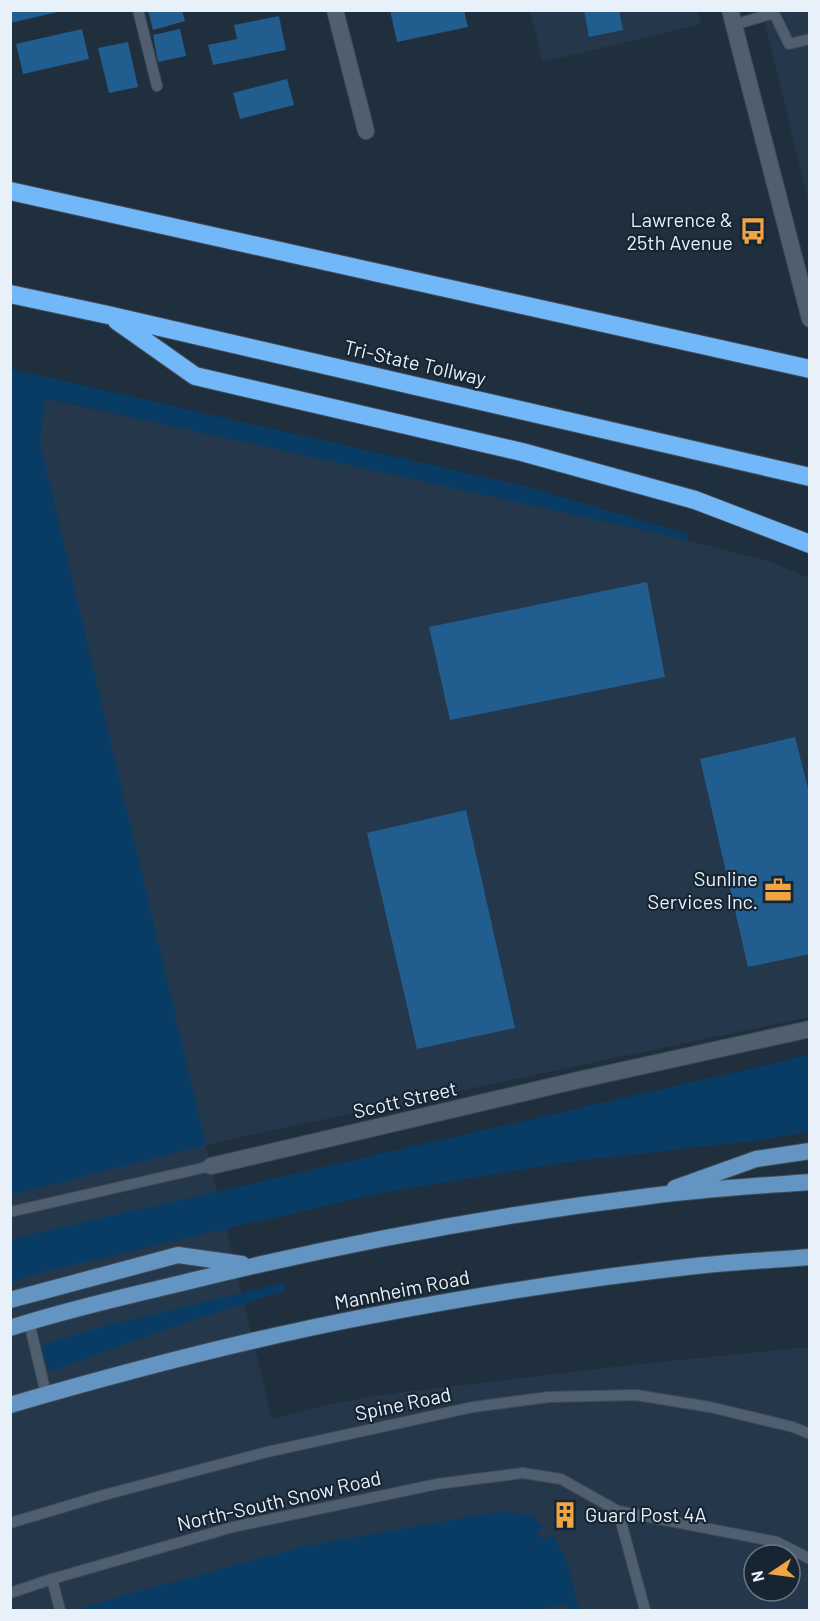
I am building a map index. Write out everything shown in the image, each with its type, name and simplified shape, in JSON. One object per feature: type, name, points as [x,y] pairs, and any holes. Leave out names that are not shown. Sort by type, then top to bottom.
[{"type":"highway","points":[[10,191],[810,369]]},
{"type":"highway","name":"Tri-State Tollway","points":[[10,294],[810,477]]},
{"type":"highway","points":[[108,315],[195,376],[522,452],[695,500],[810,544]]},
{"type":"main road","points":[[653,1195],[756,1159],[810,1151]]},
{"type":"main road","points":[[10,1328],[338,1246],[481,1220],[653,1195],[810,1182]]},
{"type":"main road","points":[[10,1300],[178,1255],[252,1266]]},
{"type":"main road","name":"Mannheim Road","points":[[10,1405],[202,1353],[384,1313],[586,1280],[696,1266],[810,1257]]},
{"type":"street","points":[[335,10],[366,131]]},
{"type":"street","points":[[732,18],[803,273],[810,319]]},
{"type":"street","name":"Scott Street","points":[[211,1166],[574,1081],[810,1029]]},
{"type":"lane","points":[[138,10],[157,86]]},
{"type":"lane","points":[[732,18],[774,12],[789,44],[810,39]]},
{"type":"lane","name":"Scott Street","points":[[10,1212],[211,1166]]},
{"type":"lane","points":[[29,1322],[46,1394]]},
{"type":"lane","name":"Spine Road","points":[[10,1523],[104,1495],[267,1452],[473,1407],[549,1396],[636,1395],[710,1407],[793,1427],[810,1434]]},
{"type":"lane","name":"North-South Snow Road","points":[[10,1593],[233,1527],[437,1484],[523,1473],[561,1479],[618,1511]]},
{"type":"lane","points":[[645,1611],[618,1511],[777,1542],[810,1559]]},
{"type":"lane","points":[[52,1579],[60,1611]]},
{"type":"shaded area","points":[[530,11],[698,11],[701,24],[543,62]]},
{"type":"shaded area","points":[[762,11],[809,11],[809,204]]},
{"type":"shaded area","points":[[11,369],[528,487],[688,534],[687,540],[45,398],[40,442],[206,1145],[11,1195]]},
{"type":"shaded area","points":[[10,391],[625,524],[768,561],[809,578],[809,1017],[206,1146],[272,1419],[326,1405],[380,1395],[622,1366],[809,1347],[809,1610],[11,1610]]},
{"type":"shaded area","points":[[809,1055],[809,1132],[761,1140],[568,1162],[380,1193],[51,1270],[11,1282],[11,1239]]},
{"type":"shaded area","points":[[284,1283],[286,1290],[166,1329],[52,1371],[48,1369],[42,1348],[44,1344],[109,1325]]},
{"type":"shaded area","points":[[507,1512],[529,1515],[543,1526],[536,1533],[544,1541],[551,1534],[557,1542],[570,1570],[579,1610],[569,1610],[567,1603],[531,1610],[75,1610],[306,1546],[490,1513]]},
{"type":"building","points":[[10,10],[62,10],[62,11],[10,23]]},
{"type":"building","points":[[148,10],[182,10],[185,21],[153,30]]},
{"type":"building","points":[[390,10],[464,10],[468,27],[397,42]]},
{"type":"building","points":[[584,10],[619,10],[623,30],[589,37]]},
{"type":"building","points":[[279,16],[286,50],[213,65],[208,45],[237,39],[234,25]]},
{"type":"building","points":[[82,29],[89,59],[23,74],[16,44]]},
{"type":"building","points":[[180,29],[186,56],[158,62],[153,35]]},
{"type":"building","points":[[128,42],[138,87],[109,93],[98,48]]},
{"type":"building","points":[[287,79],[294,105],[240,119],[233,93]]},
{"type":"building","points":[[647,582],[665,677],[450,720],[429,627]]},
{"type":"building","points":[[795,737],[810,797],[810,954],[748,967],[700,759]]},
{"type":"building","points":[[466,810],[515,1028],[417,1049],[367,833]]},
{"type":"building","name":"Guard Post 4A","points":[[561,1508],[573,1514],[568,1522],[557,1515]]},
{"type":"place","name":"Lawrence & 25th Avenue","points":[[753,231]]},
{"type":"place","name":"Sunline Services Inc.","points":[[778,890]]},
{"type":"place","name":"Guard Post 4A","points":[[565,1515]]}]
